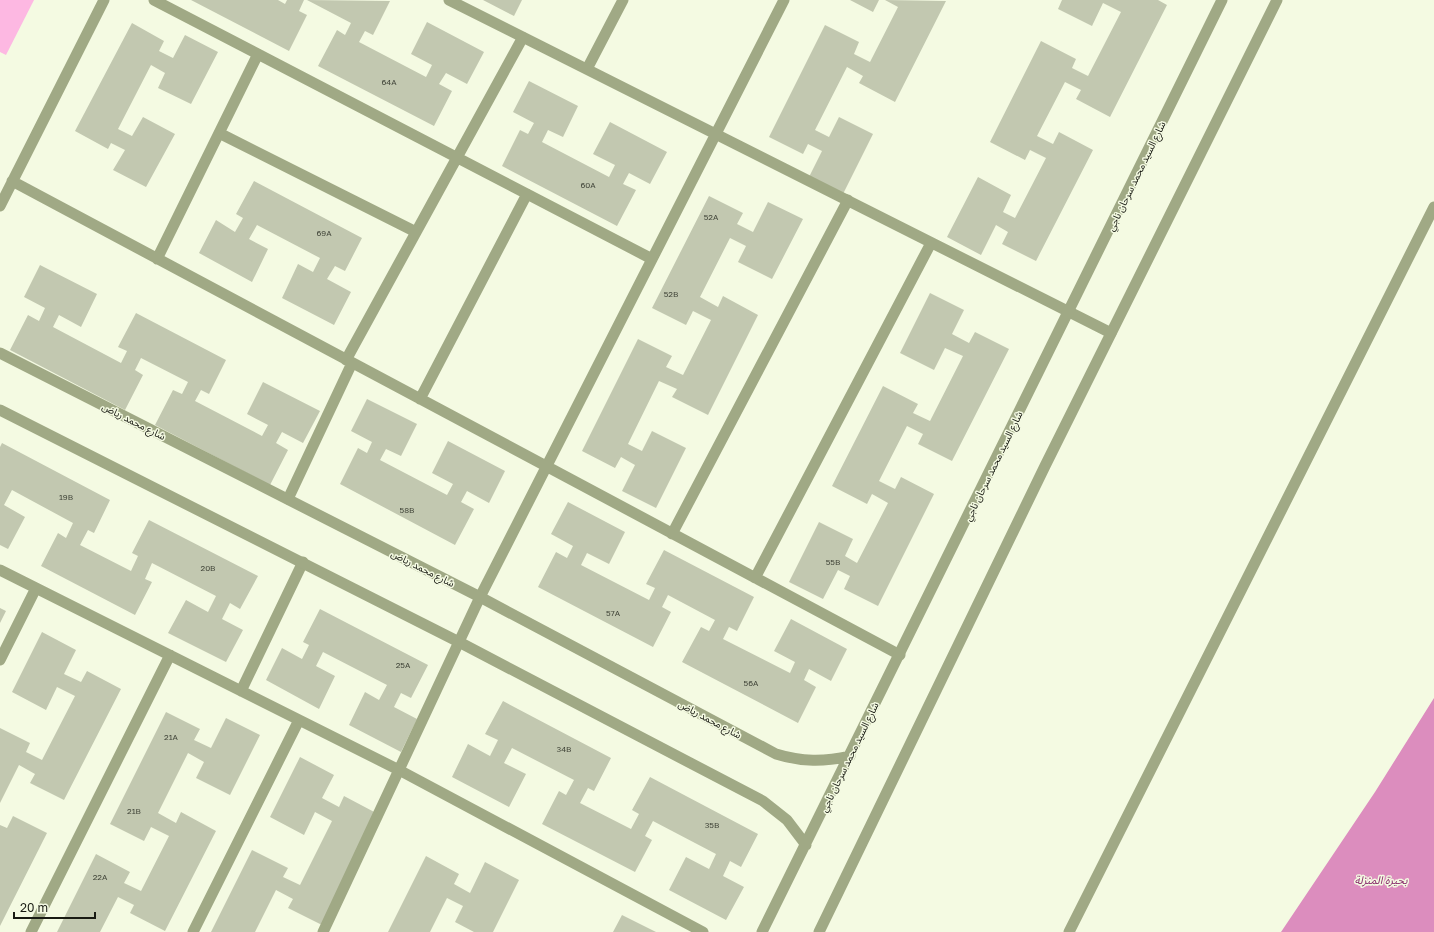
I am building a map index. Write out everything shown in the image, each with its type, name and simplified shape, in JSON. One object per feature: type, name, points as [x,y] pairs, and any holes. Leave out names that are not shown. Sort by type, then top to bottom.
[{"type":"street","points":[[0,206],[104,0]]},
{"type":"street","points":[[154,0],[652,259]]},
{"type":"street","points":[[449,0],[1110,333]]},
{"type":"street","points":[[587,70],[623,0]]},
{"type":"street","points":[[323,932],[480,597],[784,0]]},
{"type":"street","name":"شارع السيد محمد سرحان ناجي","points":[[762,932],[1222,0]]},
{"type":"street","points":[[819,932],[1110,333],[1277,0]]},
{"type":"street","points":[[288,499],[349,361],[416,232],[523,37]]},
{"type":"street","points":[[157,259],[258,54]]},
{"type":"street","points":[[219,133],[416,232]]},
{"type":"street","points":[[12,182],[900,655]]},
{"type":"street","points":[[420,399],[527,194]]},
{"type":"street","points":[[672,534],[848,200]]},
{"type":"street","points":[[1069,932],[1434,207]]},
{"type":"street","points":[[755,578],[931,243]]},
{"type":"street","name":"شارع محمد رياض","points":[[0,353],[480,597],[776,754],[794,759],[813,761],[831,760],[850,756]]},
{"type":"street","points":[[0,410],[459,642],[763,802],[787,820],[806,845]]},
{"type":"street","points":[[241,691],[303,562]]},
{"type":"street","points":[[0,570],[399,770],[703,932]]},
{"type":"street","points":[[0,660],[36,588]]},
{"type":"street","points":[[31,932],[170,655]]},
{"type":"street","points":[[192,932],[299,720]]},
{"type":"shaded area","points":[[0,0],[34,0],[6,55],[0,52]]},
{"type":"water","name":"بحيرة المنزلة","points":[[1434,698],[1434,932],[1281,932],[1375,792]]},
{"type":"building","points":[[191,0],[278,0],[285,4],[287,0],[304,0],[299,11],[307,15],[289,51]]},
{"type":"building","points":[[307,0],[390,1],[373,35],[365,31],[359,42],[426,77],[432,65],[411,54],[427,22],[484,52],[467,84],[446,73],[439,84],[452,91],[434,126],[318,66],[337,30],[345,35],[351,23]]},
{"type":"building","points":[[483,0],[522,0],[514,16]]},
{"type":"building","points":[[850,0],[879,0],[873,12]]},
{"type":"building","points":[[885,0],[946,1],[895,102],[859,83],[863,76],[847,67],[815,130],[829,137],[839,117],[873,134],[843,194],[809,177],[822,151],[808,144],[803,154],[769,137],[825,25],[859,42],[854,54],[870,62],[898,7]]},
{"type":"building","points":[[1062,0],[1158,0],[1167,5],[1110,117],[1076,99],[1081,90],[1065,82],[1037,136],[1053,144],[1059,132],[1093,150],[1036,261],[1002,244],[1008,232],[996,225],[981,255],[947,237],[978,177],[1011,195],[1003,212],[1015,218],[1046,158],[1030,150],[1025,160],[990,142],[1041,41],[1076,59],[1072,68],[1088,76],[1121,12],[1103,3],[1092,26],[1058,9]]},
{"type":"building","points":[[132,23],[164,41],[159,51],[173,58],[185,35],[218,52],[191,104],[158,88],[165,73],[151,65],[118,129],[132,136],[143,117],[175,134],[146,187],[113,170],[125,150],[111,143],[108,149],[75,131]]},
{"type":"building","points":[[529,81],[578,106],[563,137],[548,130],[542,142],[609,177],[615,165],[593,154],[610,122],[667,152],[650,184],[629,173],[623,184],[636,190],[617,226],[502,166],[520,130],[528,134],[534,123],[513,112]]},
{"type":"building","points":[[254,181],[362,238],[345,271],[335,266],[327,279],[351,292],[334,325],[282,298],[298,264],[313,272],[320,258],[257,225],[249,239],[268,249],[252,282],[199,253],[216,220],[235,232],[243,218],[236,214]]},
{"type":"building","points":[[709,196],[743,213],[737,224],[753,232],[768,202],[803,219],[772,279],[738,262],[746,246],[730,238],[700,297],[718,307],[723,296],[758,315],[708,415],[672,397],[677,389],[659,381],[628,444],[642,451],[652,431],[686,448],[656,508],[622,491],[635,465],[621,457],[615,468],[582,451],[638,339],[672,356],[666,367],[683,375],[711,320],[693,311],[686,325],[652,308]]},
{"type":"building","points":[[40,265],[97,294],[81,327],[59,315],[53,327],[121,363],[127,351],[118,347],[136,313],[226,360],[209,394],[201,390],[195,401],[262,436],[268,425],[247,414],[263,382],[320,411],[303,443],[282,432],[276,443],[288,450],[270,485],[155,425],[173,390],[182,394],[188,382],[141,358],[135,370],[143,375],[125,410],[10,350],[28,315],[39,321],[45,308],[24,297]]},
{"type":"building","points":[[930,293],[964,310],[952,334],[969,343],[975,332],[1009,349],[952,461],[918,444],[923,434],[907,426],[879,481],[895,489],[901,477],[934,494],[878,606],[844,589],[850,576],[838,570],[823,599],[789,582],[819,522],[853,539],[845,556],[857,563],[888,503],[872,494],[867,504],[832,486],[883,386],[918,404],[913,413],[930,421],[963,356],[945,348],[934,370],[900,353]]},
{"type":"building","points":[[367,399],[417,424],[401,456],[386,449],[380,460],[447,495],[453,484],[432,473],[448,441],[505,471],[489,503],[467,491],[461,502],[474,509],[455,545],[340,484],[358,448],[367,453],[372,442],[351,431]]},
{"type":"building","points":[[2,443],[110,500],[94,533],[88,530],[80,545],[131,571],[138,556],[132,553],[149,520],[258,576],[240,609],[230,603],[222,619],[243,630],[226,662],[168,633],[186,600],[208,612],[216,596],[152,563],[145,579],[152,582],[135,615],[41,566],[58,533],[66,538],[73,523],[12,490],[4,505],[25,517],[8,549],[0,545],[0,447]]},
{"type":"building","points":[[568,502],[625,532],[609,564],[587,553],[581,565],[649,600],[655,588],[646,584],[664,550],[754,597],[737,631],[729,627],[723,639],[790,673],[795,662],[774,651],[791,619],[847,649],[831,681],[809,669],[804,680],[816,687],[798,723],[682,662],[701,627],[709,631],[715,620],[668,595],[662,607],[671,612],[653,647],[538,587],[556,552],[567,558],[573,546],[551,534]]},
{"type":"building","points":[[0,608],[6,611],[0,623]]},
{"type":"building","points":[[320,609],[428,665],[411,698],[401,693],[394,707],[417,719],[401,752],[349,725],[365,692],[379,700],[387,685],[323,652],[316,666],[335,676],[319,709],[266,680],[282,648],[302,659],[309,645],[303,642]]},
{"type":"building","points":[[42,632],[76,650],[64,674],[81,682],[87,671],[121,689],[64,800],[30,783],[35,774],[19,765],[0,803],[0,728],[30,743],[26,752],[42,760],[75,696],[57,687],[46,710],[12,692]]},
{"type":"building","points":[[503,701],[611,758],[594,791],[588,788],[580,803],[631,829],[639,814],[632,810],[650,777],[758,834],[741,867],[730,861],[723,876],[744,887],[726,920],[669,890],[686,857],[709,869],[716,854],[653,821],[645,836],[652,840],[635,872],[542,824],[559,791],[566,795],[574,780],[512,748],[504,763],[526,774],[509,807],[452,777],[468,744],[490,756],[498,740],[485,734]]},
{"type":"building","points":[[166,712],[200,729],[194,740],[211,748],[226,718],[260,735],[230,795],[196,778],[204,762],[188,753],[158,813],[176,823],[181,812],[216,831],[165,931],[130,913],[134,905],[118,897],[100,932],[57,932],[96,854],[130,872],[124,883],[141,891],[169,836],[151,827],[144,841],[110,824]]},
{"type":"building","points":[[300,757],[334,775],[322,798],[339,807],[344,796],[378,814],[322,925],[288,908],[293,899],[276,890],[255,932],[211,932],[252,850],[288,868],[283,877],[300,885],[332,821],[315,812],[304,835],[270,817]]},
{"type":"building","points":[[13,816],[47,833],[0,926],[0,825],[7,828]]},
{"type":"building","points":[[426,856],[459,874],[454,884],[470,893],[485,862],[519,880],[493,932],[474,932],[455,922],[463,906],[447,898],[430,932],[388,932]]},
{"type":"building","points":[[622,915],[656,932],[613,932]]}]
